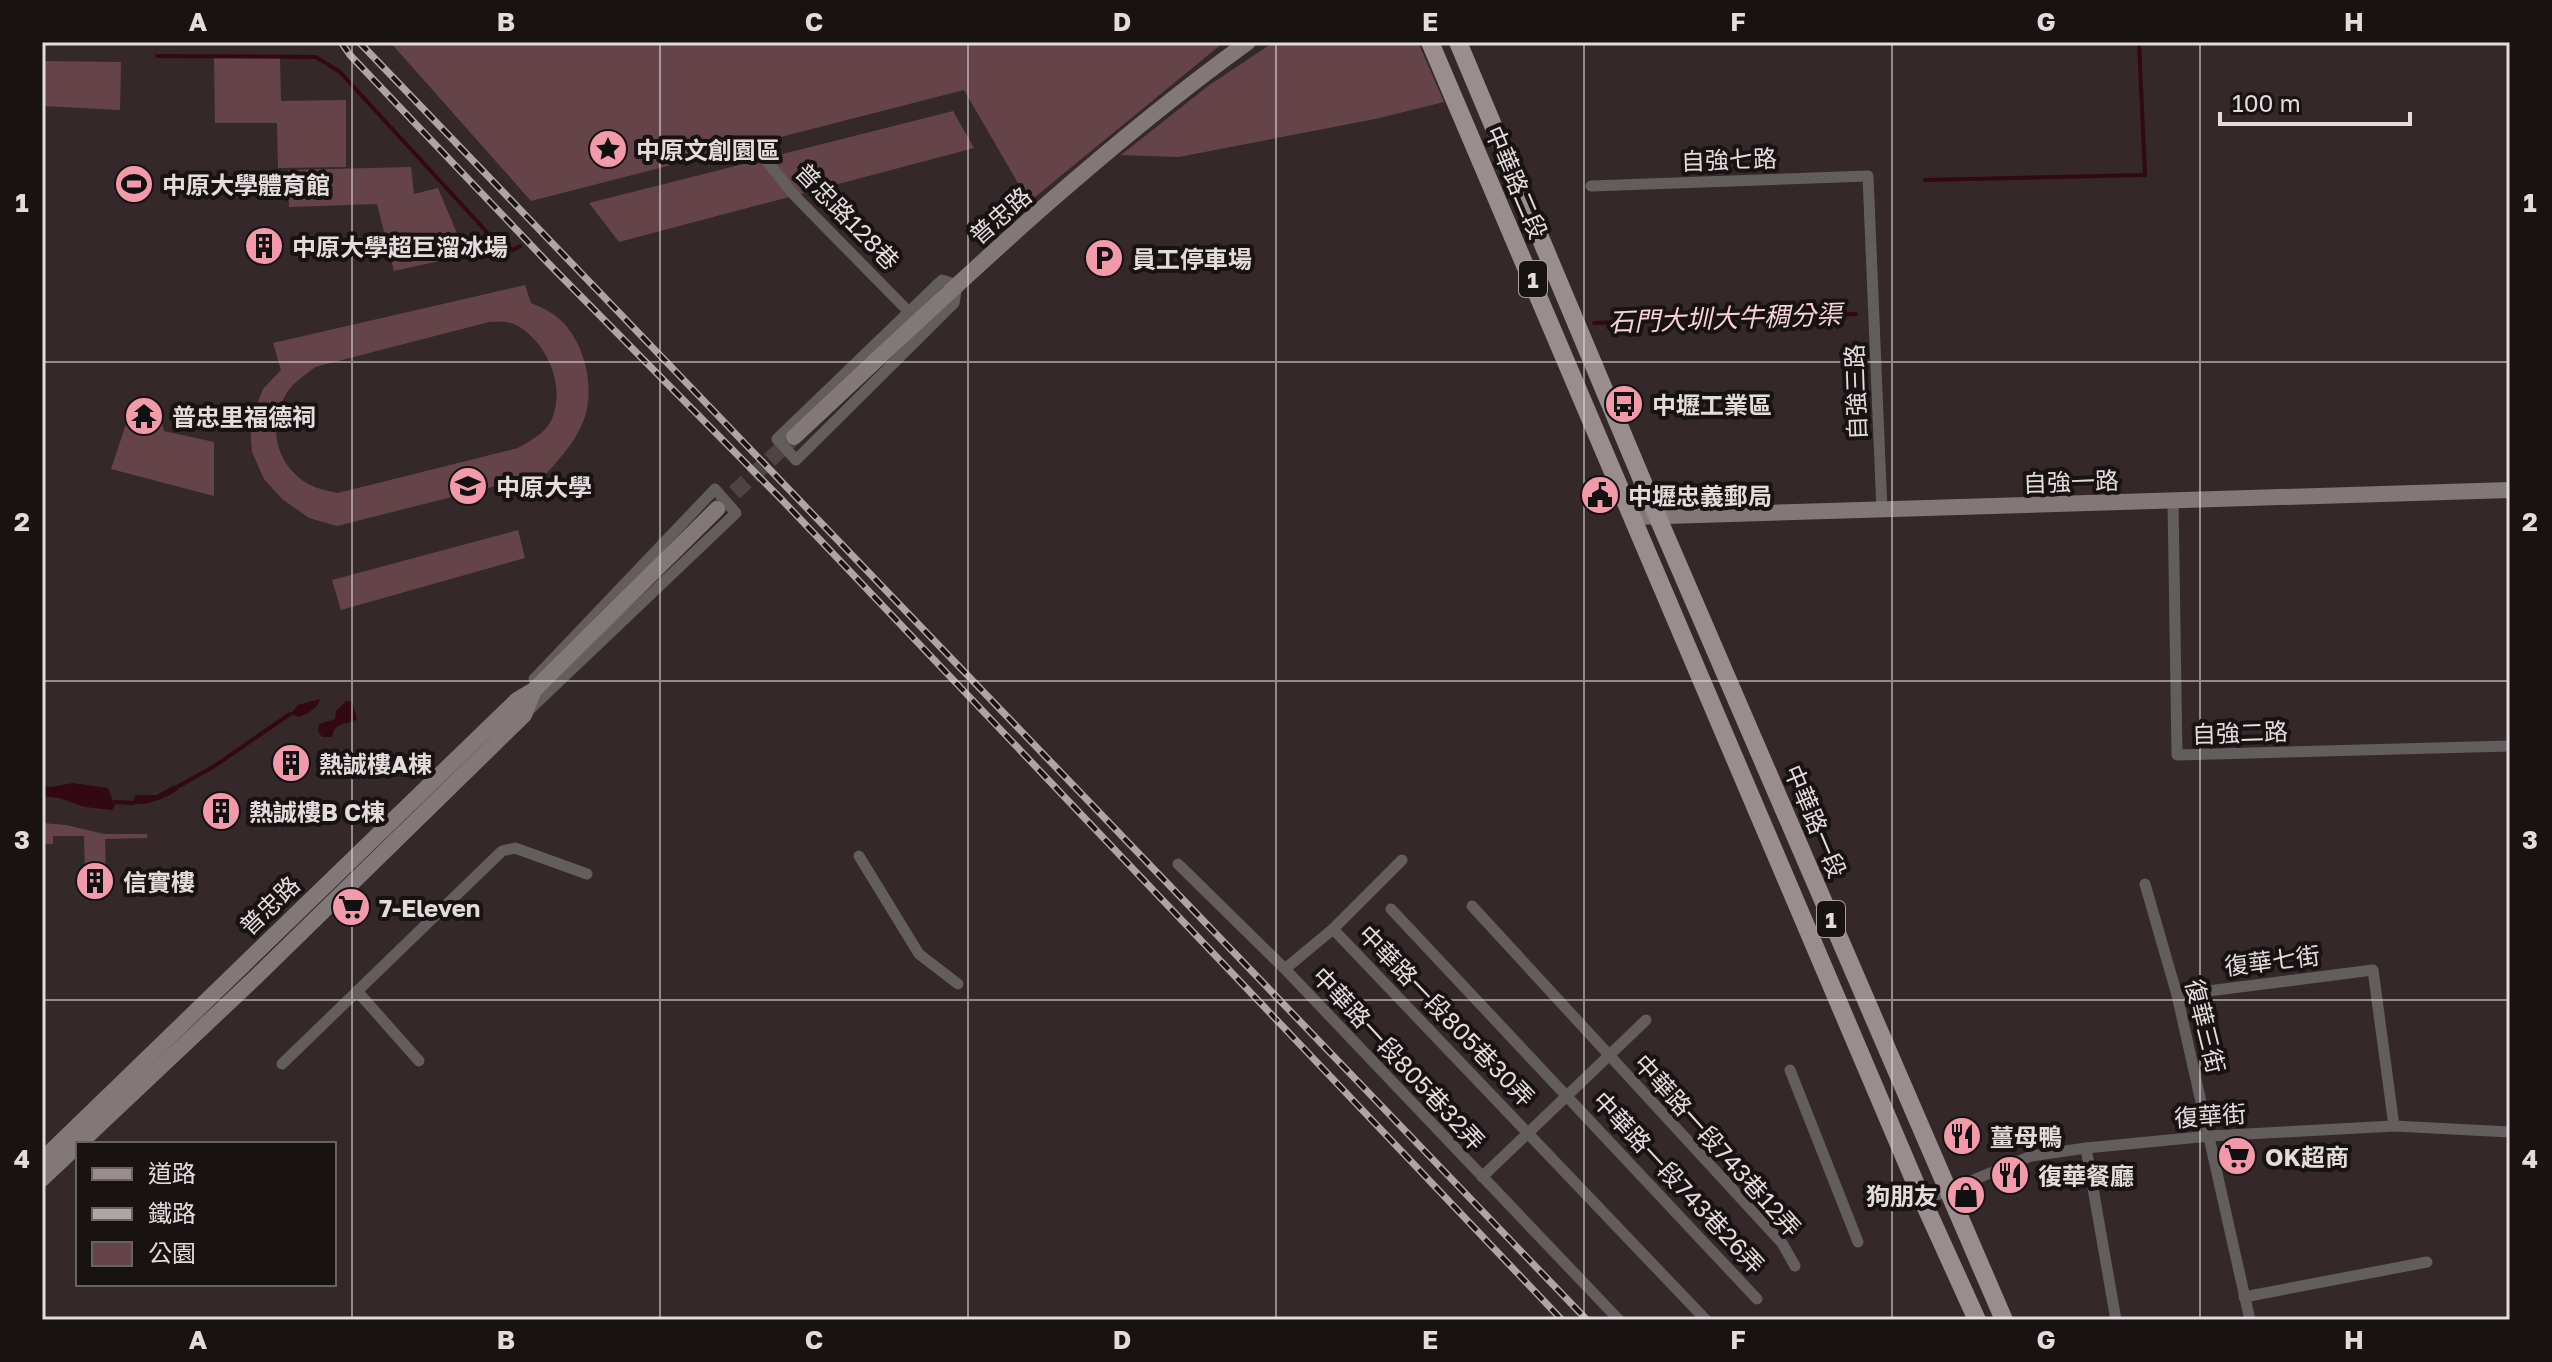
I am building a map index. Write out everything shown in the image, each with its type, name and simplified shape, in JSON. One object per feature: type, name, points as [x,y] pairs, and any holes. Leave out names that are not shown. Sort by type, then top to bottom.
[{"type":"main road","name":"中華路二段","points":[[1430,42],[1634,517]]},
{"type":"main road","name":"中華路二段","points":[[1458,42],[1658,518]]},
{"type":"main road","name":"中華路一段","points":[[1634,517],[1923,1201],[1977,1320]]},
{"type":"main road","name":"中華路一段","points":[[1658,518],[2004,1320]]},
{"type":"street","name":"普忠路","points":[[794,437],[957,285],[1119,143],[1193,82],[1248,42]]},
{"type":"street","name":"普忠路128巷","points":[[758,150],[793,194],[908,311]]},
{"type":"street","name":"自強七路","points":[[1591,186],[1868,176]]},
{"type":"street","name":"自強三路","points":[[1868,176],[1882,511]]},
{"type":"street","points":[[942,280],[957,285],[954,303],[796,460],[777,439],[908,311],[942,280]]},
{"type":"street","points":[[715,489],[736,513],[521,708],[530,684],[715,489]]},
{"type":"street","name":"自強一路","points":[[1634,517],[2510,490]]},
{"type":"street","name":"自強二路","points":[[2173,501],[2177,755],[2510,746]]},
{"type":"street","name":"普忠路","points":[[80,1142],[257,976],[521,708],[534,690],[717,509]]},
{"type":"street","name":"普忠路","points":[[42,1160],[521,708]]},
{"type":"street","points":[[282,1064],[502,851],[515,848],[587,874]]},
{"type":"street","points":[[859,856],[919,954],[958,984]]},
{"type":"street","points":[[1285,969],[1333,929],[1402,860]]},
{"type":"street","name":"中華路一段805巷32弄","points":[[1178,864],[1285,969],[1619,1320]]},
{"type":"street","name":"復華三街","points":[[2145,884],[2177,995],[2250,1320]]},
{"type":"street","name":"中華路一段743巷12弄","points":[[1472,906],[1782,1243],[1795,1266]]},
{"type":"street","name":"中華路一段743巷26弄","points":[[1391,909],[1569,1095],[1757,1299]]},
{"type":"street","name":"中華路一段805巷30弄","points":[[1333,929],[1706,1320]]},
{"type":"street","name":"復華七街","points":[[2177,995],[2373,970],[2394,1126]]},
{"type":"street","points":[[357,991],[419,1061]]},
{"type":"street","points":[[1482,1177],[1646,1020]]},
{"type":"street","points":[[1790,1070],[1858,1242]]},
{"type":"street","name":"復華街","points":[[1923,1201],[2031,1156],[2086,1148],[2210,1136],[2394,1126],[2510,1132]]},
{"type":"street","name":"普忠路","points":[[42,1179],[76,1146]]},
{"type":"street","points":[[2086,1148],[2116,1320]]},
{"type":"street","points":[[2244,1297],[2427,1262]]},
{"type":"green space","name":"中原文創園區","points":[[390,42],[1224,42],[1029,202],[964,90],[531,201]]},
{"type":"green space","points":[[1274,42],[1418,42],[1444,102],[1375,119],[1179,157],[1121,155],[1208,86]]},
{"type":"green space","points":[[214,58],[280,58],[281,101],[346,100],[346,167],[278,168],[277,123],[215,123]]},
{"type":"green space","points":[[42,61],[121,62],[120,110],[42,106]]},
{"type":"green space","points":[[953,111],[974,148],[619,242],[589,203]]},
{"type":"green space","points":[[411,167],[414,194],[438,188],[466,255],[394,271],[377,204],[289,207],[288,170]]},
{"type":"green space","points":[[525,285],[531,303],[559,319],[580,348],[587,373],[587,411],[576,436],[547,473],[337,526],[309,518],[282,499],[264,479],[252,452],[250,422],[263,389],[281,370],[273,343]],"holes":[[[489,322],[511,323],[526,331],[551,366],[557,394],[555,408],[548,426],[536,437],[518,448],[338,493],[307,483],[282,457],[276,434],[279,410],[291,387],[315,367]]]},
{"type":"green space","points":[[158,406],[164,431],[214,442],[214,496],[111,469],[131,409]]},
{"type":"green space","points":[[518,530],[525,558],[341,610],[332,580]]},
{"type":"green space","points":[[42,823],[104,834],[147,834],[147,838],[105,839],[106,874],[85,873],[84,836],[53,836],[53,844],[42,844]]},
{"type":"shaded area","points":[[320,699],[315,708],[306,714],[299,717],[290,714],[298,705]]},
{"type":"shaded area","points":[[346,701],[352,701],[357,719],[338,726],[332,737],[322,737],[318,731],[319,724],[335,719],[336,711]]},
{"type":"shaded area","points":[[73,783],[108,788],[115,806],[112,810],[85,807],[42,796],[42,786]]},
{"type":"shaded area","points":[[174,785],[178,790],[162,799],[133,803],[135,795],[157,795]]},
{"type":"waterway","name":"石門大圳大牛稠分渠","points":[[1925,180],[2145,175],[2139,42]]},
{"type":"waterway","name":"石門大圳大牛稠分渠","points":[[157,56],[316,57],[340,72],[496,242],[513,250],[520,246]]},
{"type":"waterway","name":"石門大圳大牛稠分渠","points":[[1594,323],[1856,314]]},
{"type":"waterway","points":[[177,787],[213,767],[290,714]]},
{"type":"waterway","points":[[115,802],[133,803]]},
{"type":"tunnel","points":[[717,509],[794,437]]},
{"type":"railway","points":[[341,42],[549,264],[784,502],[1562,1320]]},
{"type":"railway","points":[[359,42],[1587,1320]]},
{"type":"place","name":"中原文創園區","points":[[608,149]]},
{"type":"place","name":"中原大學體育館","points":[[134,184]]},
{"type":"place","name":"中原大學超巨溜冰場","points":[[264,246]]},
{"type":"place","name":"員工停車場","points":[[1104,258]]},
{"type":"place","name":"中壢工業區","points":[[1624,404]]},
{"type":"place","name":"普忠里福德祠","points":[[144,416]]},
{"type":"place","name":"中原大學","points":[[468,486]]},
{"type":"place","name":"中壢忠義郵局","points":[[1600,495]]},
{"type":"place","name":"熱誠樓A棟","points":[[291,763]]},
{"type":"place","name":"熱誠樓B C棟","points":[[221,811]]},
{"type":"place","name":"信實樓","points":[[95,881]]},
{"type":"place","name":"7-Eleven","points":[[351,907]]},
{"type":"place","name":"薑母鴨","points":[[1962,1136]]},
{"type":"place","name":"OK超商","points":[[2237,1156]]},
{"type":"place","name":"復華餐廳","points":[[2010,1175]]},
{"type":"place","name":"狗朋友","points":[[1966,1195]]}]
